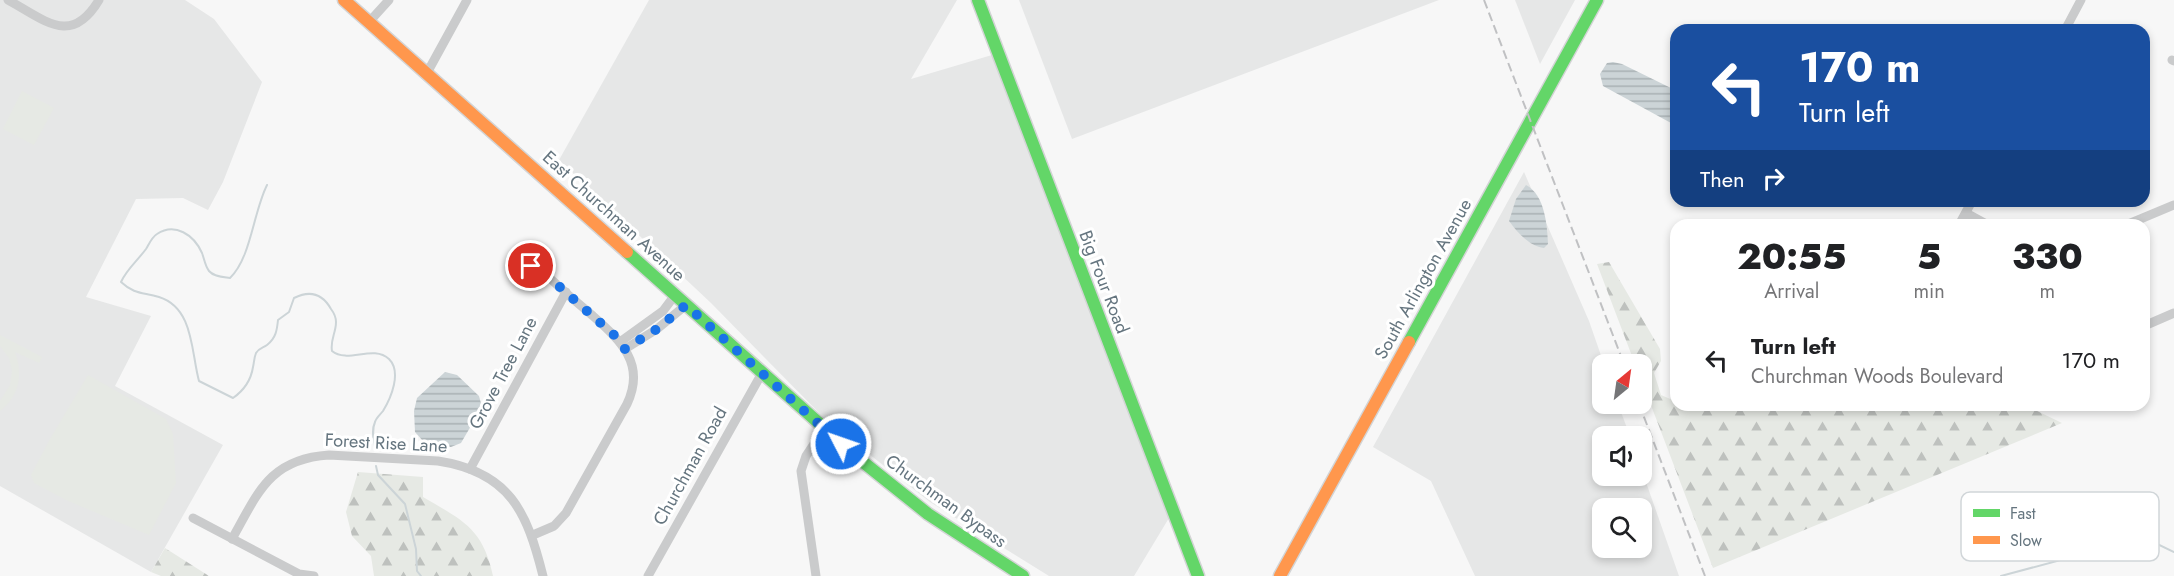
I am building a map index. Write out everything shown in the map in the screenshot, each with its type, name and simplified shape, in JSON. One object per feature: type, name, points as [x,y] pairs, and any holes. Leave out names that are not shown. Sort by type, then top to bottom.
[{"type":"street","points":[[8,0],[58,26],[68,27],[86,18],[99,0]]},
{"type":"street","name":"East Churchman Avenue","points":[[344,0],[824,429]]},
{"type":"street","points":[[369,22],[389,0]]},
{"type":"street","points":[[427,73],[467,0]]},
{"type":"street","name":"Big Four Road","points":[[978,0],[1198,576]]},
{"type":"street","name":"South Arlington Avenue","points":[[1279,574],[1364,426],[1597,0]]},
{"type":"street","points":[[2068,24],[2081,0]]},
{"type":"street","points":[[2140,219],[2174,205]]},
{"type":"street","points":[[1962,219],[1969,207]]},
{"type":"street","points":[[1966,213],[1977,219]]},
{"type":"street","points":[[517,262],[543,272],[566,292],[622,346],[634,370],[633,388],[627,404],[563,517],[550,528],[533,535]]},
{"type":"street","name":"Grove Tree Lane","points":[[470,469],[566,292]]},
{"type":"street","points":[[622,346],[663,311],[675,295]]},
{"type":"street","points":[[622,346],[657,329],[686,305]]},
{"type":"street","points":[[2150,323],[2174,313]]},
{"type":"street","name":"Churchman Road","points":[[648,576],[762,373]]},
{"type":"street","points":[[816,576],[801,471],[806,456],[824,429]]},
{"type":"street","name":"Churchman Bypass","points":[[824,429],[912,502],[1023,576]]},
{"type":"street","name":"Forest Rise Lane","points":[[232,539],[266,482],[276,472],[297,460],[329,455],[438,461],[470,469],[487,477],[504,491],[524,516],[533,535],[543,576]]},
{"type":"street","points":[[193,518],[299,574],[314,576]]},
{"type":"shaded area","points":[[0,0],[185,0],[214,19],[262,82],[223,182],[208,210],[183,198],[136,199],[86,297],[151,316],[115,386],[223,445],[151,572],[0,486]]},
{"type":"shaded area","points":[[649,0],[957,0],[911,79],[992,55],[1169,518],[1134,576],[1049,576],[930,502],[827,421],[711,303],[559,160]]},
{"type":"shaded area","points":[[1019,0],[1439,0],[1072,139]]},
{"type":"shaded area","points":[[1515,0],[1575,0],[1540,64]]},
{"type":"shaded area","points":[[1607,63],[1622,64],[1670,88],[1670,122],[1603,86],[1600,74]]},
{"type":"shaded area","points":[[1524,172],[1589,321],[1601,354],[1592,354],[1592,414],[1622,414],[1626,426],[1592,426],[1592,486],[1647,486],[1652,498],[1592,498],[1592,558],[1652,558],[1652,499],[1679,576],[1475,576],[1431,481],[1373,447]]},
{"type":"shaded area","points":[[1526,185],[1537,196],[1544,211],[1548,244],[1544,248],[1529,242],[1509,221],[1516,199]]},
{"type":"shaded area","points":[[445,372],[457,375],[479,396],[482,407],[461,443],[451,447],[433,447],[415,432],[414,411],[417,398]]},
{"type":"green space","points":[[22,91],[54,108],[34,145],[3,129]]},
{"type":"green space","points":[[1609,262],[1660,349],[1661,361],[1654,373],[1661,395],[1670,399],[1670,411],[2037,411],[2062,423],[1713,568],[1652,408],[1652,354],[1631,354],[1597,264]]},
{"type":"green space","points":[[0,335],[42,357],[39,363],[15,352],[19,368],[16,392],[0,411],[0,401],[10,385],[12,371],[9,358],[0,346]]},
{"type":"green space","points":[[88,375],[166,419],[173,434],[176,483],[149,535],[66,500],[34,483],[31,475]]},
{"type":"green space","points":[[358,472],[423,477],[423,497],[460,519],[477,536],[489,560],[493,576],[374,576],[371,556],[352,536],[346,512]]},
{"type":"green space","points":[[165,548],[209,576],[161,576],[151,572]]},
{"type":"waterway","points":[[267,185],[243,259],[230,278],[211,273],[194,241],[183,232],[170,229],[154,237],[121,282],[135,291],[159,297],[179,311],[189,332],[199,381],[233,398],[246,385],[252,372],[256,353],[272,340],[278,320],[289,312],[294,298],[305,294],[320,296],[336,318],[332,351],[345,356],[376,353],[383,355],[393,364],[395,378],[392,392],[374,425],[375,449]]},
{"type":"waterway","points":[[376,466],[378,475],[405,504],[416,549],[417,571],[421,576]]},
{"type":"waterway","points":[[2159,545],[2174,552]]},
{"type":"waterway","points":[[2001,576],[2057,561]]},
{"type":"railway","points":[[1484,0],[1620,354]]},
{"type":"railway","points":[[1643,414],[1705,576]]},
{"type":"traffic: fast","points":[[978,0],[1198,576]]},
{"type":"traffic: fast","points":[[1409,342],[1597,0]]},
{"type":"traffic: fast","points":[[627,252],[858,458],[928,514],[1023,576]]},
{"type":"traffic: slow","points":[[344,0],[627,252]]},
{"type":"traffic: slow","points":[[1280,576],[1409,342]]},
{"type":"route","points":[[531,266],[543,272],[614,335],[625,349],[657,329],[686,305],[841,444]]}]
